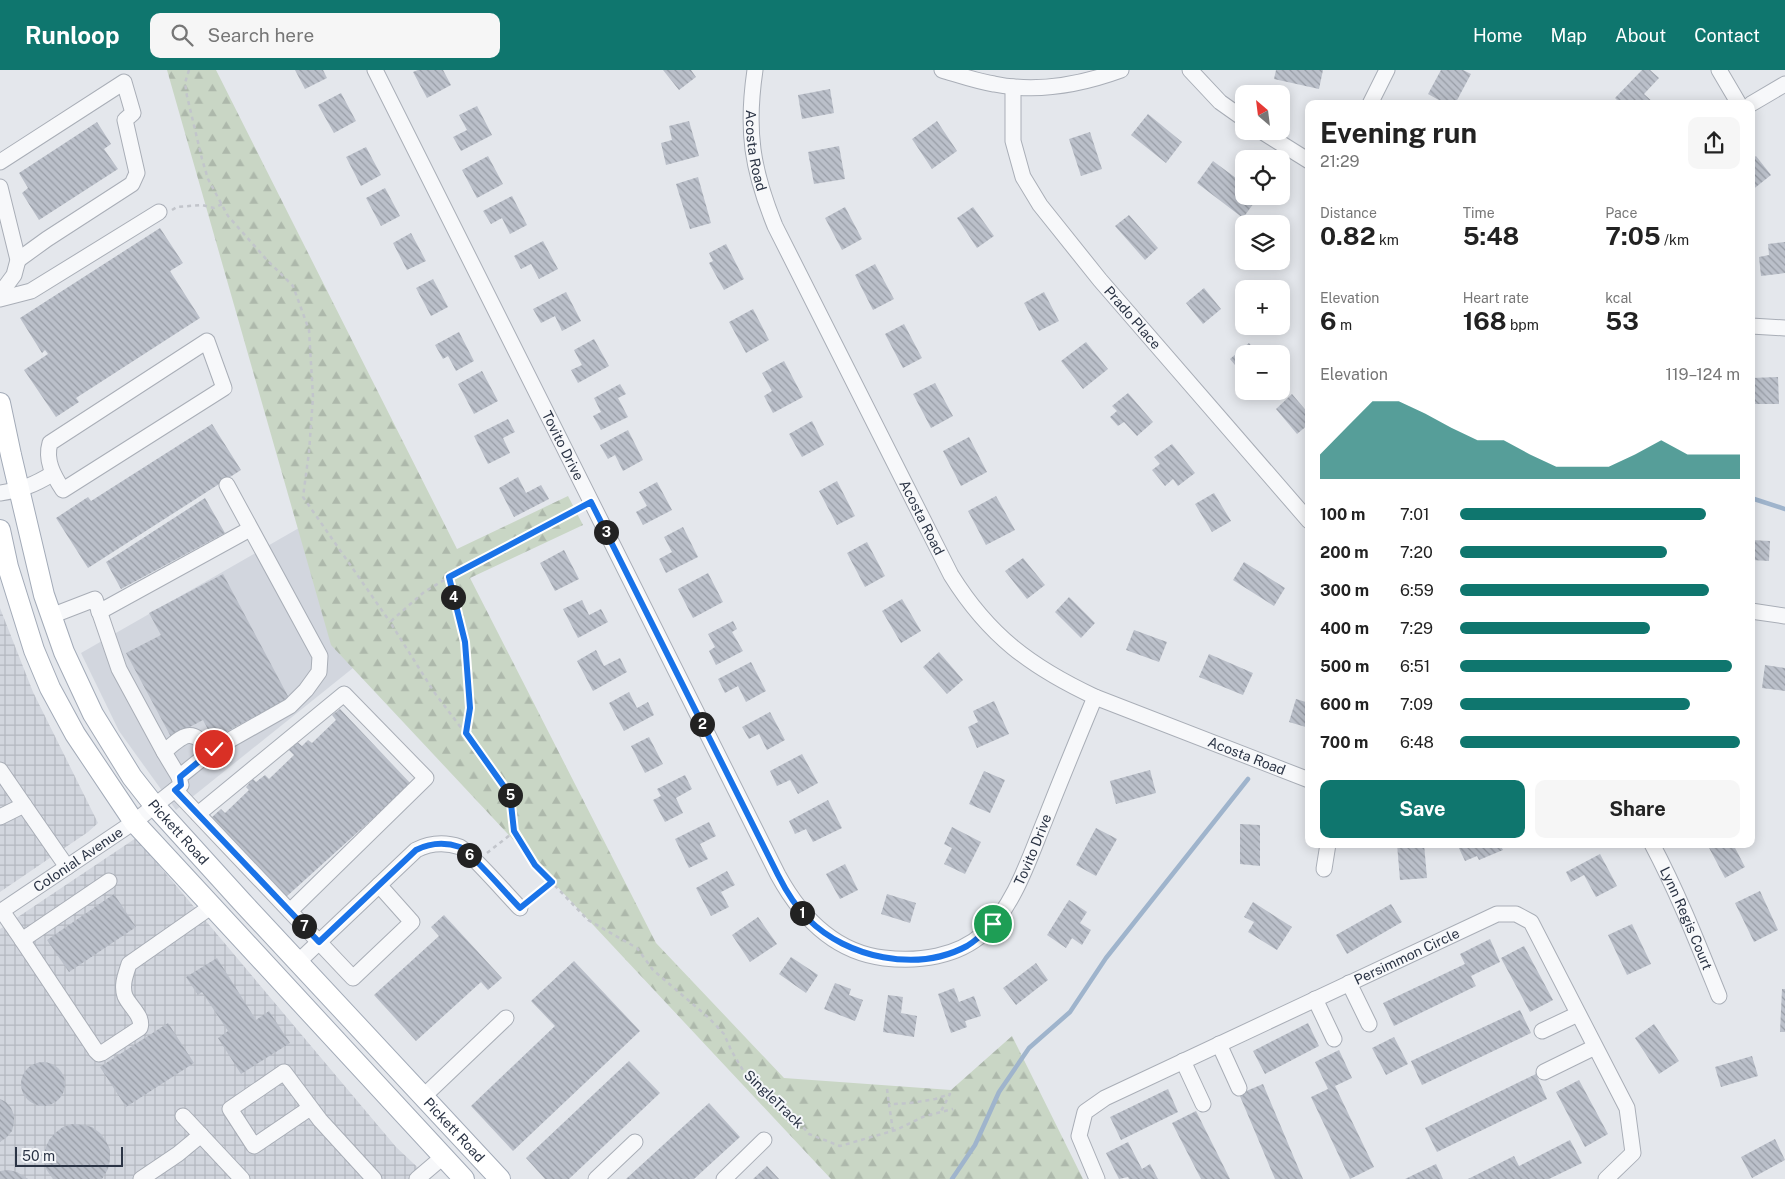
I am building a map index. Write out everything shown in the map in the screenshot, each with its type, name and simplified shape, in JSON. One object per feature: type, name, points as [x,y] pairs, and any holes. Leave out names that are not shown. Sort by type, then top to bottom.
[{"type":"main road","name":"Pickett Road","points":[[0,403],[10,492],[51,616],[64,652],[93,714],[132,777],[154,805],[242,902],[500,1179]]},
{"type":"main road","name":"Pickett Road","points":[[0,530],[8,567],[34,650],[50,688],[75,734],[134,822],[464,1179]]},
{"type":"street","name":"Tovito Drive","points":[[375,70],[789,897],[808,920],[839,942],[857,951],[879,957],[898,959],[929,958],[949,954],[967,946],[993,924],[1005,909],[1027,863],[1095,697]]},
{"type":"street","name":"Acosta Road","points":[[755,70],[750,131],[756,170],[765,202],[775,226],[962,594],[987,624],[1016,651],[1046,672],[1095,697],[1305,778]]},
{"type":"street","points":[[942,70],[993,84],[1032,88],[1067,86],[1098,79],[1121,70]]},
{"type":"street","points":[[1190,70],[1220,102],[1235,113]]},
{"type":"street","points":[[1372,100],[1387,70]]},
{"type":"street","points":[[1719,70],[1737,100]]},
{"type":"street","points":[[0,162],[124,82],[133,113],[125,120],[137,173],[132,184],[18,260]]},
{"type":"street","points":[[1755,102],[1785,84]]},
{"type":"street","name":"Prado Place","points":[[1013,87],[1012,141],[1023,177],[1040,205],[1100,280],[1305,517]]},
{"type":"street","points":[[1275,140],[1305,158]]},
{"type":"street","points":[[0,187],[18,260],[14,276],[0,294]]},
{"type":"street","points":[[0,299],[31,291],[159,212]]},
{"type":"street","points":[[1755,326],[1785,328]]},
{"type":"street","points":[[207,342],[224,388],[63,490],[52,474],[47,452],[50,442],[207,342]]},
{"type":"street","points":[[10,492],[34,485],[52,474]]},
{"type":"street","name":"Colonial Avenue","points":[[1,912],[134,822],[210,753],[290,706],[306,690],[319,672],[320,656],[226,485]]},
{"type":"street","points":[[99,612],[250,529]]},
{"type":"street","points":[[51,616],[95,598],[119,669],[164,752],[177,784],[198,814],[353,978],[412,922],[379,885]]},
{"type":"street","points":[[1755,612],[1785,616]]},
{"type":"street","points":[[198,814],[344,694],[426,778],[290,911]]},
{"type":"street","points":[[164,752],[182,737],[189,736],[197,737],[203,741],[210,753]]},
{"type":"street","points":[[0,770],[67,867]]},
{"type":"street","points":[[0,817],[24,805]]},
{"type":"street","points":[[298,962],[416,850],[428,844],[444,844],[462,848],[520,908]]},
{"type":"street","points":[[1324,869],[1327,848]]},
{"type":"street","name":"Lynn Regis Court","points":[[1654,848],[1686,914],[1718,996]]},
{"type":"street","points":[[22,940],[109,881]]},
{"type":"street","points":[[1,912],[99,1054],[140,1028],[141,1025],[140,1018],[125,996],[123,986],[129,964],[212,906]]},
{"type":"street","name":"Persimmon Circle","points":[[1098,1179],[1079,1136],[1086,1112],[1105,1098],[1497,914],[1516,914],[1531,922],[1627,1108],[1633,1153],[1606,1179]]},
{"type":"street","points":[[1349,983],[1369,1024]]},
{"type":"street","points":[[1315,999],[1334,1039]]},
{"type":"street","points":[[1542,1031],[1578,1014]]},
{"type":"street","points":[[424,1096],[506,1018]]},
{"type":"street","points":[[1219,1044],[1239,1088]]},
{"type":"street","points":[[1544,1072],[1594,1046]]},
{"type":"street","points":[[1183,1061],[1203,1104]]},
{"type":"street","points":[[310,1108],[254,1146],[230,1109],[284,1072],[310,1108],[374,1179]]},
{"type":"street","points":[[183,1116],[242,1179]]},
{"type":"street","points":[[141,1179],[178,1154],[201,1135]]},
{"type":"street","points":[[724,1179],[764,1140]]},
{"type":"street","points":[[596,1179],[635,1142]]},
{"type":"street","points":[[417,1179],[444,1156]]},
{"type":"path","points":[[189,70],[185,83],[208,179],[228,216],[293,286],[309,330],[312,397],[309,452],[303,497],[390,622],[434,692],[510,795],[514,831],[496,846]]},
{"type":"path","points":[[159,212],[166,214],[177,207],[202,205],[214,208],[222,204]]},
{"type":"path","points":[[390,622],[424,592],[449,577],[591,502]]},
{"type":"path","points":[[449,577],[465,642],[470,708],[466,733]]},
{"type":"path","name":"SingleTrack","points":[[514,831],[535,865],[581,915],[637,948],[653,970],[709,1018],[724,1034],[744,1072],[788,1109],[809,1134],[840,1146],[893,1131],[925,1116],[953,1109]]},
{"type":"path","points":[[520,908],[552,882]]},
{"type":"path","points":[[886,1089],[893,1131]]},
{"type":"path","points":[[889,1104],[910,1104],[950,1094],[940,1112]]},
{"type":"shaded area","points":[[299,528],[353,668],[176,810],[119,731],[81,653]]},
{"type":"shaded area","points":[[0,608],[33,692],[98,823],[88,832],[0,892]]},
{"type":"shaded area","points":[[136,838],[396,1147],[430,1179],[0,1179],[0,929]]},
{"type":"green space","points":[[167,70],[216,70],[457,549],[568,496],[583,525],[470,578],[656,943],[784,1078],[951,1090],[1012,1036],[1083,1179],[831,1179],[331,645]]},
{"type":"building","points":[[295,70],[323,70],[327,78],[305,89]]},
{"type":"building","points":[[418,70],[443,70],[451,85],[427,98],[413,72]]},
{"type":"building","points":[[663,70],[691,70],[696,77],[679,90]]},
{"type":"building","points":[[1276,70],[1323,70],[1319,89],[1274,79]]},
{"type":"building","points":[[1441,70],[1463,70],[1471,74],[1457,100],[1439,100],[1428,94]]},
{"type":"building","points":[[1642,70],[1650,70],[1659,78],[1644,94],[1651,100],[1617,100],[1615,98]]},
{"type":"building","points":[[830,89],[834,113],[802,119],[798,95]]},
{"type":"building","points":[[341,93],[356,121],[334,133],[318,105]]},
{"type":"building","points":[[477,106],[492,135],[461,151],[453,137],[467,130],[459,115]]},
{"type":"building","points":[[1148,114],[1182,142],[1166,163],[1131,135]]},
{"type":"building","points":[[689,121],[699,156],[666,165],[661,143],[672,140],[669,126]]},
{"type":"building","points":[[937,121],[957,151],[932,169],[912,139]]},
{"type":"building","points":[[97,122],[111,144],[104,149],[118,169],[39,220],[22,193],[28,188],[19,173]]},
{"type":"building","points":[[1090,132],[1102,169],[1081,176],[1069,139]]},
{"type":"building","points":[[839,146],[845,179],[814,184],[808,152]]},
{"type":"building","points":[[366,147],[381,175],[361,186],[346,157]]},
{"type":"building","points":[[488,156],[503,184],[477,198],[462,170]]},
{"type":"building","points":[[1755,157],[1771,175],[1755,188]]},
{"type":"building","points":[[1213,161],[1235,177],[1235,205],[1252,205],[1245,215],[1239,215],[1197,183]]},
{"type":"building","points":[[698,177],[711,223],[690,229],[676,184]]},
{"type":"building","points":[[385,188],[400,216],[381,226],[366,198]]},
{"type":"building","points":[[512,196],[527,225],[510,234],[502,218],[491,224],[483,211]]},
{"type":"building","points":[[845,207],[862,239],[842,250],[825,218]]},
{"type":"building","points":[[973,207],[994,236],[977,248],[957,218]]},
{"type":"building","points":[[1129,215],[1158,248],[1145,260],[1115,226]]},
{"type":"building","points":[[160,228],[183,263],[170,271],[200,318],[76,398],[79,402],[56,417],[24,370],[48,354],[45,350],[42,353],[20,318]]},
{"type":"building","points":[[411,233],[426,261],[407,270],[393,243]]},
{"type":"building","points":[[543,241],[558,269],[539,279],[531,264],[521,269],[514,256]]},
{"type":"building","points":[[1785,242],[1785,273],[1761,276],[1759,257],[1769,255],[1768,244]]},
{"type":"building","points":[[726,244],[744,279],[724,290],[709,263],[713,261],[709,253]]},
{"type":"building","points":[[875,264],[894,299],[873,310],[855,275]]},
{"type":"building","points":[[433,279],[448,307],[431,316],[416,288]]},
{"type":"building","points":[[1204,288],[1221,309],[1203,324],[1186,303]]},
{"type":"building","points":[[566,292],[581,321],[562,331],[555,316],[541,323],[533,309]]},
{"type":"building","points":[[1044,292],[1059,321],[1039,331],[1024,303]]},
{"type":"building","points":[[753,309],[769,340],[746,353],[729,322]]},
{"type":"building","points":[[904,324],[922,358],[903,368],[885,334]]},
{"type":"building","points":[[459,332],[474,361],[456,371],[448,356],[443,359],[435,345]]},
{"type":"building","points":[[594,339],[609,366],[578,383],[571,370],[582,365],[574,350]]},
{"type":"building","points":[[1086,342],[1108,369],[1083,389],[1061,361]]},
{"type":"building","points":[[1235,355],[1235,365],[1230,359]]},
{"type":"building","points":[[784,361],[803,397],[773,413],[764,396],[772,391],[762,373]]},
{"type":"building","points":[[482,371],[498,401],[474,414],[458,384]]},
{"type":"building","points":[[1778,377],[1779,404],[1755,404],[1755,378]]},
{"type":"building","points":[[935,383],[953,416],[931,428],[913,394]]},
{"type":"building","points":[[620,384],[626,394],[618,398],[628,417],[601,430],[593,416],[601,412],[594,398]]},
{"type":"building","points":[[1128,393],[1153,422],[1137,436],[1124,422],[1118,426],[1110,417],[1117,411],[1112,406]]},
{"type":"building","points":[[1292,394],[1305,409],[1305,427],[1297,434],[1276,409],[1286,400],[1290,400]]},
{"type":"building","points":[[508,419],[515,432],[503,438],[510,453],[488,464],[474,436]]},
{"type":"building","points":[[812,421],[824,445],[802,457],[789,434]]},
{"type":"building","points":[[212,424],[241,470],[88,568],[56,518],[88,497],[91,501]]},
{"type":"building","points":[[628,430],[643,460],[623,471],[615,455],[608,459],[600,445]]},
{"type":"building","points":[[969,437],[987,472],[961,486],[943,451]]},
{"type":"building","points":[[1172,444],[1195,473],[1178,486],[1173,479],[1165,486],[1152,470],[1160,464],[1154,457]]},
{"type":"building","points":[[518,477],[526,493],[541,485],[549,499],[514,517],[499,488]]},
{"type":"building","points":[[837,481],[855,516],[837,525],[819,491]]},
{"type":"building","points":[[657,482],[672,510],[643,525],[636,512],[647,506],[639,492]]},
{"type":"building","points":[[1214,493],[1231,521],[1212,532],[1195,504]]},
{"type":"building","points":[[996,496],[1015,530],[986,545],[968,511]]},
{"type":"building","points":[[205,498],[225,533],[121,589],[106,562]]},
{"type":"building","points":[[683,527],[698,557],[666,573],[659,559],[672,552],[664,537]]},
{"type":"building","points":[[1755,540],[1770,541],[1769,561],[1755,560]]},
{"type":"building","points":[[867,542],[885,576],[865,587],[847,553]]},
{"type":"building","points":[[564,550],[579,579],[555,591],[540,563]]},
{"type":"building","points":[[1023,558],[1045,585],[1027,599],[1005,571]]},
{"type":"building","points":[[1244,562],[1285,588],[1274,606],[1233,580]]},
{"type":"building","points":[[708,573],[723,602],[693,618],[678,589]]},
{"type":"building","points":[[223,574],[289,698],[213,739],[203,720],[171,737],[126,653],[161,635],[149,613]]},
{"type":"building","points":[[1069,597],[1095,623],[1081,638],[1055,612]]},
{"type":"building","points":[[902,599],[921,631],[901,643],[882,611]]},
{"type":"building","points":[[582,600],[589,615],[601,609],[608,622],[578,638],[563,609]]},
{"type":"building","points":[[733,621],[737,629],[732,632],[743,651],[716,665],[709,651],[715,647],[708,634]]},
{"type":"building","points":[[1134,630],[1167,642],[1159,662],[1126,650]]},
{"type":"building","points":[[596,650],[604,666],[620,658],[627,672],[593,691],[577,661]]},
{"type":"building","points":[[939,652],[963,680],[947,694],[923,667]]},
{"type":"building","points":[[1209,654],[1253,673],[1243,695],[1199,677]]},
{"type":"building","points":[[751,662],[766,691],[746,702],[738,686],[725,693],[718,679]]},
{"type":"building","points":[[1765,665],[1785,668],[1785,691],[1762,688]]},
{"type":"building","points":[[629,692],[637,708],[648,702],[654,715],[624,731],[609,703]]},
{"type":"building","points":[[1296,699],[1305,702],[1305,727],[1289,722]]},
{"type":"building","points":[[994,701],[1009,734],[977,748],[968,727],[978,722],[973,711]]},
{"type":"building","points":[[340,709],[411,784],[286,897],[211,818],[221,809],[225,813],[249,790],[246,787],[253,779],[256,782],[265,775],[269,779],[294,755],[288,749],[296,741],[302,746],[308,740],[312,743],[336,720],[332,715]]},
{"type":"building","points":[[770,712],[785,740],[767,750],[759,734],[749,739],[742,727]]},
{"type":"building","points":[[649,737],[663,764],[645,773],[631,746]]},
{"type":"building","points":[[802,754],[818,783],[798,794],[790,780],[777,786],[770,771]]},
{"type":"building","points":[[1150,770],[1156,793],[1116,804],[1110,781]]},
{"type":"building","points":[[984,771],[1005,780],[990,813],[969,804]]},
{"type":"building","points":[[685,775],[692,789],[676,798],[683,813],[665,822],[653,800],[661,796],[657,789]]},
{"type":"building","points":[[828,800],[842,828],[813,842],[806,829],[795,834],[789,821]]},
{"type":"building","points":[[709,822],[716,836],[700,844],[708,859],[689,868],[675,839]]},
{"type":"building","points":[[1240,824],[1260,825],[1260,866],[1240,864]]},
{"type":"building","points":[[952,827],[981,842],[965,874],[944,864],[952,848],[944,844]]},
{"type":"building","points":[[1096,828],[1117,839],[1096,876],[1076,865]]},
{"type":"building","points":[[1397,848],[1424,848],[1427,878],[1400,880]]},
{"type":"building","points":[[1459,848],[1502,848],[1503,850],[1479,860],[1477,856],[1465,861]]},
{"type":"building","points":[[1709,848],[1735,848],[1745,867],[1725,878]]},
{"type":"building","points":[[1600,854],[1617,886],[1596,897],[1584,875],[1571,882],[1566,872]]},
{"type":"building","points":[[845,864],[858,890],[840,899],[826,874]]},
{"type":"building","points":[[727,871],[735,885],[721,892],[729,907],[711,916],[696,888]]},
{"type":"building","points":[[1760,891],[1778,930],[1754,942],[1735,903]]},
{"type":"building","points":[[114,894],[136,927],[69,972],[47,940]]},
{"type":"building","points":[[887,894],[916,903],[910,923],[881,914]]},
{"type":"building","points":[[1069,900],[1087,912],[1080,923],[1091,930],[1082,945],[1072,938],[1066,948],[1047,935]]},
{"type":"building","points":[[1253,902],[1292,927],[1277,950],[1248,932],[1254,922],[1244,917]]},
{"type":"building","points":[[1391,904],[1402,922],[1347,954],[1336,935]]},
{"type":"building","points":[[444,915],[502,978],[488,990],[481,982],[416,1041],[374,995],[439,936],[431,927]]},
{"type":"building","points":[[758,917],[777,944],[750,962],[732,935]]},
{"type":"building","points":[[1632,924],[1651,964],[1627,975],[1608,935]]},
{"type":"building","points":[[1490,939],[1500,962],[1471,976],[1476,986],[1394,1026],[1383,1003],[1465,964],[1460,954]]},
{"type":"building","points":[[1524,946],[1553,1000],[1530,1012],[1501,958]]},
{"type":"building","points":[[791,957],[818,975],[806,993],[779,974]]},
{"type":"building","points":[[217,958],[256,1020],[269,1011],[290,1043],[241,1074],[218,1038],[228,1031],[202,992],[198,995],[186,977]]},
{"type":"building","points":[[574,961],[640,1031],[513,1151],[471,1106],[555,1026],[531,1001]]},
{"type":"building","points":[[1036,963],[1048,980],[1016,1005],[1003,988]]},
{"type":"building","points":[[835,983],[851,989],[849,995],[863,1000],[855,1021],[824,1009]]},
{"type":"building","points":[[954,988],[959,1002],[974,996],[981,1016],[965,1021],[967,1027],[951,1033],[938,994]]},
{"type":"building","points":[[1782,989],[1785,989],[1785,1032],[1780,1032]]},
{"type":"building","points":[[888,995],[903,997],[901,1013],[917,1016],[914,1037],[883,1032]]},
{"type":"building","points":[[1520,1010],[1531,1033],[1422,1085],[1411,1061]]},
{"type":"building","points":[[168,1023],[194,1063],[126,1107],[100,1067]]},
{"type":"building","points":[[1308,1023],[1319,1046],[1265,1074],[1253,1051]]},
{"type":"building","points":[[1654,1024],[1679,1061],[1659,1074],[1635,1038]]},
{"type":"building","points":[[1394,1037],[1408,1064],[1386,1075],[1372,1048]]},
{"type":"building","points":[[1339,1050],[1352,1078],[1335,1086],[1374,1167],[1350,1179],[1311,1097],[1328,1089],[1315,1062]]},
{"type":"building","points":[[1752,1056],[1758,1076],[1721,1087],[1715,1067]]},
{"type":"building","points":[[629,1061],[660,1093],[569,1179],[545,1179],[526,1158]]},
{"type":"building","points":[[47,1062],[59,1068],[64,1075],[64,1093],[59,1100],[52,1105],[39,1106],[31,1103],[24,1096],[21,1080],[24,1072],[31,1065]]},
{"type":"building","points":[[1536,1074],[1547,1099],[1437,1152],[1425,1128]]},
{"type":"building","points":[[1579,1080],[1608,1134],[1585,1147],[1556,1092]]},
{"type":"building","points":[[1263,1084],[1303,1179],[1275,1179],[1239,1094]]},
{"type":"building","points":[[1168,1089],[1178,1112],[1121,1140],[1110,1117]]},
{"type":"building","points":[[0,1099],[11,1108],[14,1115],[14,1123],[12,1131],[0,1142]]},
{"type":"building","points":[[709,1103],[740,1137],[694,1179],[626,1179]]},
{"type":"building","points":[[1196,1111],[1230,1179],[1201,1179],[1172,1123]]},
{"type":"building","points":[[73,1124],[92,1127],[106,1141],[110,1150],[110,1160],[108,1169],[102,1179],[53,1179],[46,1169],[45,1149],[49,1140],[63,1127]]},
{"type":"building","points":[[1775,1139],[1785,1160],[1752,1178],[1741,1157]]},
{"type":"building","points":[[1570,1140],[1582,1163],[1549,1179],[1468,1179],[1514,1156],[1519,1166]]},
{"type":"building","points":[[1128,1142],[1142,1169],[1150,1164],[1158,1179],[1129,1179],[1128,1177],[1119,1179],[1106,1153]]},
{"type":"building","points":[[1436,1164],[1443,1179],[1405,1179]]},
{"type":"building","points":[[767,1166],[779,1179],[753,1179]]},
{"type":"building","points":[[0,1171],[17,1172],[28,1179],[0,1179]]},
{"type":"waterway","points":[[1755,499],[1785,509]]},
{"type":"waterway","points":[[952,1179],[975,1145],[999,1092],[1029,1048],[1070,1012],[1106,958],[1248,779]]},
{"type":"route","points":[[214,749],[180,777],[181,785],[175,790],[319,942],[416,850],[428,844],[444,844],[462,848],[520,908],[552,882],[535,865],[514,831],[510,795],[466,733],[470,708],[465,642],[449,577],[591,502],[789,897],[808,920],[820,930],[857,951],[879,957],[898,959],[929,958],[949,954],[967,946],[993,924]]}]
